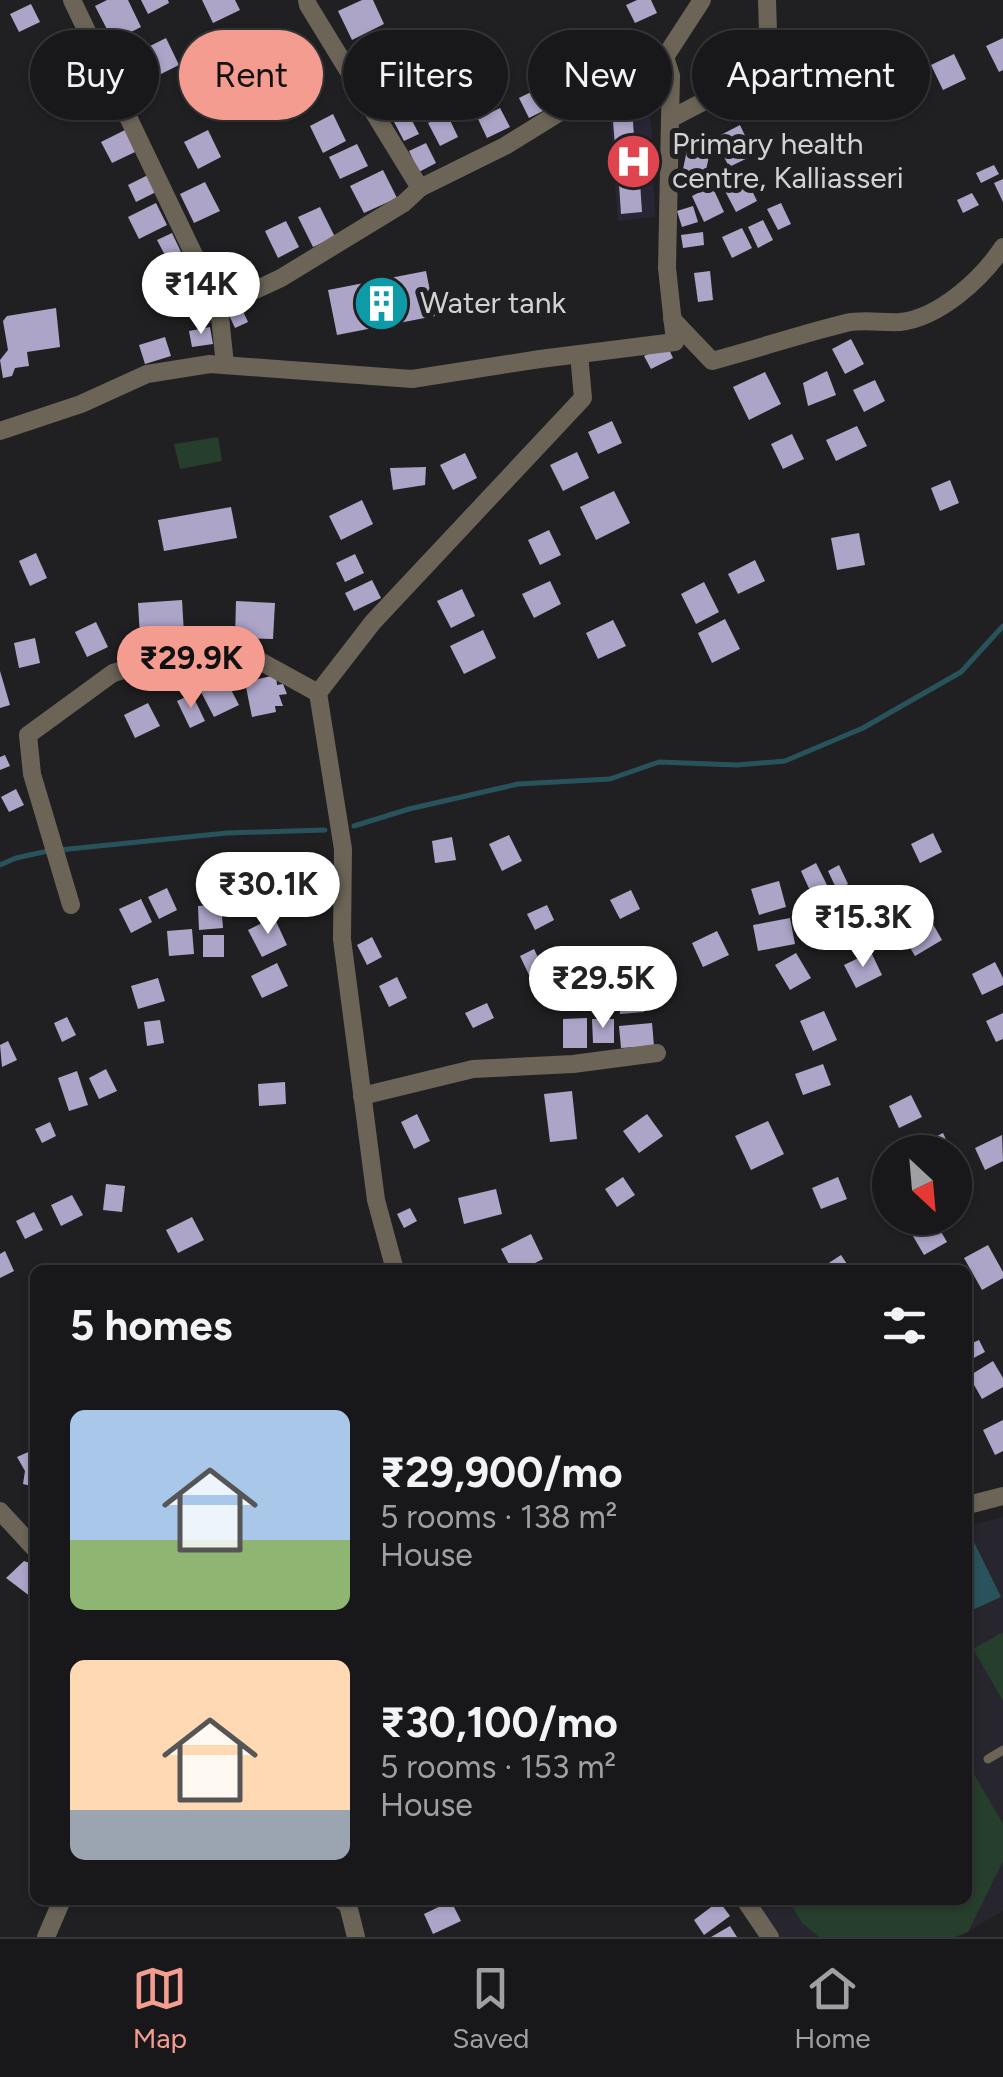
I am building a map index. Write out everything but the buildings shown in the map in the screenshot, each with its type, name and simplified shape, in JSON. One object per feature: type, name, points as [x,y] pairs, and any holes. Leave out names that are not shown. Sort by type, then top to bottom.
[{"type":"street","points":[[72,0],[220,308],[225,365]]},
{"type":"street","points":[[307,0],[420,188]]},
{"type":"street","points":[[672,47],[702,0]]},
{"type":"street","points":[[672,117],[720,93],[768,32],[766,0]]},
{"type":"street","points":[[220,308],[280,278],[404,203],[420,188],[548,120]]},
{"type":"street","points":[[0,431],[81,404],[146,374],[210,364],[412,379],[675,342],[666,268],[670,120]]},
{"type":"street","points":[[672,319],[712,361],[851,321],[901,322],[946,303],[974,283],[1003,247]]},
{"type":"street","points":[[394,1265],[376,1200],[362,1096],[342,940],[343,849],[318,693],[373,622],[584,398],[579,354]]},
{"type":"street","points":[[71,905],[32,774],[28,734],[113,672],[164,658],[249,655],[318,693]]},
{"type":"street","points":[[362,1096],[472,1068],[573,1064],[657,1052]]},
{"type":"street","points":[[972,1504],[1003,1496]]},
{"type":"street","points":[[0,1511],[30,1544]]},
{"type":"street","points":[[46,1937],[60,1905]]},
{"type":"street","points":[[348,1905],[356,1937]]},
{"type":"street","points":[[748,1905],[770,1937]]},
{"type":"lane","points":[[988,1759],[1003,1750]]},
{"type":"shaded area","name":"Primary health centre, Kalliasseri","points":[[610,120],[651,120],[655,217],[618,221]]},
{"type":"shaded area","points":[[1003,1517],[1003,1911],[958,1937],[777,1937],[758,1905],[972,1905],[972,1525]]},
{"type":"green space","points":[[218,437],[222,461],[180,469],[174,444]]},
{"type":"green space","points":[[1003,1632],[1003,1701],[973,1649]]},
{"type":"green space","points":[[972,1771],[1003,1824],[1003,1861],[968,1932],[955,1937],[819,1937],[802,1923],[791,1905],[972,1905]]},
{"type":"water","points":[[972,1541],[1001,1597],[972,1610]]},
{"type":"waterway","points":[[354,826],[518,784],[610,779],[659,762],[737,765],[785,761],[863,728],[961,672],[1003,626]]},
{"type":"waterway","points":[[59,850],[227,833],[325,830]]},
{"type":"waterway","points":[[0,865],[48,851]]},
{"type":"place","name":"Primary health centre, Kalliasseri","points":[[633,161]]},
{"type":"place","name":"Water tank","points":[[381,303]]}]
